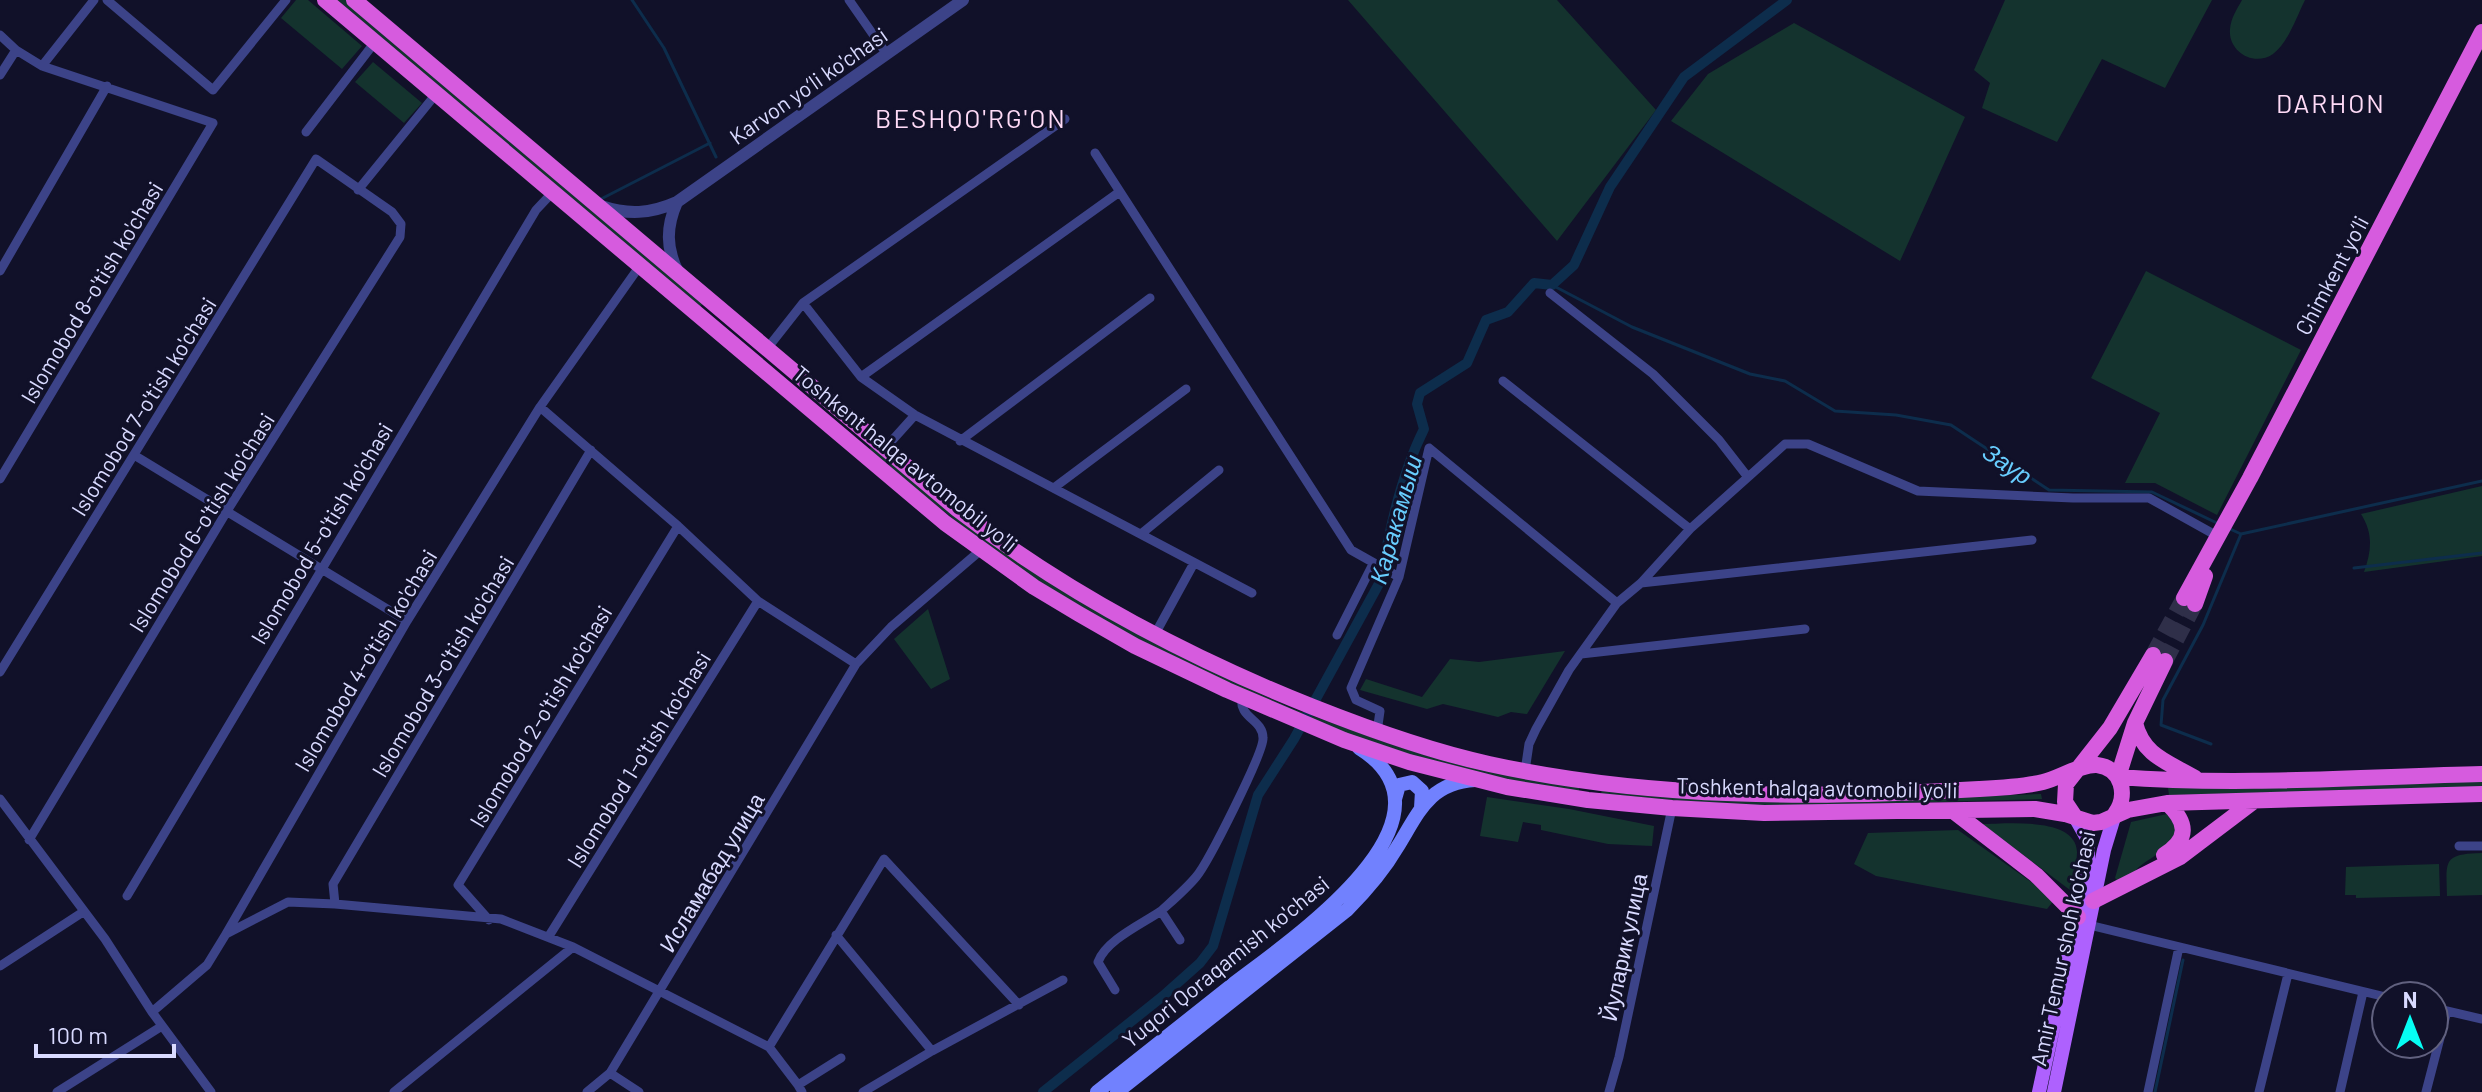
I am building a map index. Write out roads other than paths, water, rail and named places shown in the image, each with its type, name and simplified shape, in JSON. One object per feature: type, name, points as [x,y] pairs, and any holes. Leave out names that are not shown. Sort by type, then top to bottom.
[{"type":"highway","name":"Toshkent halqa avtomobil yo'li","points":[[325,0],[848,444],[981,550],[1034,587],[1180,669],[1344,740],[1475,780],[1588,800],[1672,808],[1779,813],[2035,809],[2093,823],[2115,814],[2167,803],[2482,794]]},
{"type":"highway","name":"Toshkent halqa avtomobil yo'li","points":[[354,0],[860,430],[1017,553],[1089,600],[1154,636],[1377,732],[1450,755],[1525,771],[1676,790],[1764,794],[1897,794],[2005,788],[2041,783],[2094,765],[2118,777],[2160,780],[2482,774]]},
{"type":"highway","name":"Chimkent yo‘li","points":[[2190,601],[2219,537],[2482,32]]},
{"type":"highway","points":[[700,318],[712,304]]},
{"type":"highway","points":[[848,444],[860,430]]},
{"type":"highway","points":[[2075,817],[2069,810],[2064,793],[2071,776],[2102,740],[2159,658],[2126,745],[2118,777],[2123,792],[2115,814]]},
{"type":"highway","points":[[2135,723],[2139,739],[2145,747],[2198,780]]},
{"type":"highway","points":[[2005,788],[2056,768],[2102,740]]},
{"type":"highway","points":[[2126,745],[2128,759],[2133,765],[2146,775],[2160,780]]},
{"type":"highway","points":[[1588,800],[1590,781]]},
{"type":"highway","points":[[2093,901],[2180,857],[2255,801]]},
{"type":"highway","points":[[2141,878],[2143,868],[2176,847],[2182,837],[2181,820],[2167,803]]},
{"type":"highway","points":[[1953,811],[2036,875],[2083,921]]},
{"type":"main road","points":[[1344,740],[1363,750],[1379,765],[1395,799]]},
{"type":"main road","name":"Yuqori Qoraqamish ko'chasi","points":[[1117,1092],[1347,910],[1382,869],[1421,808],[1441,789],[1458,781],[1475,780]]},
{"type":"main road","points":[[1395,799],[1399,785],[1412,782],[1422,791],[1421,808]]},
{"type":"main road","name":"Yuqori Qoraqamish ko'chasi","points":[[1097,1092],[1342,896],[1382,844],[1393,821],[1395,799]]},
{"type":"main road","name":"Amir Temur shoh ko'chasi","points":[[2039,1092],[2083,921],[2093,901],[2115,814]]},
{"type":"main road","name":"Amir Temur shoh ko'chasi","points":[[2054,1092],[2083,921],[2089,848],[2086,832],[2075,817]]},
{"type":"street","points":[[42,66],[94,0]]},
{"type":"street","points":[[107,0],[213,90],[286,0]]},
{"type":"street","points":[[849,0],[886,53]]},
{"type":"street","name":"Karvon yo‘li ko'chasi","points":[[593,203],[636,213],[656,211],[677,202],[963,0]]},
{"type":"street","points":[[0,35],[16,50],[42,66],[107,86],[0,271]]},
{"type":"street","points":[[306,132],[375,42]]},
{"type":"street","points":[[0,75],[16,50]]},
{"type":"street","name":"Islomobod 8-o'tish ko'chasi","points":[[0,479],[213,123],[107,86]]},
{"type":"street","points":[[358,190],[436,94]]},
{"type":"street","points":[[766,350],[803,303],[1065,119]]},
{"type":"street","points":[[1095,153],[1351,550],[1399,577]]},
{"type":"street","name":"Islomobod 7-o'tish ko'chasi","points":[[0,672],[316,159],[358,190]]},
{"type":"street","name":"Islomobod 6-o'tish ko'chasi","points":[[29,840],[227,511],[400,237],[401,224],[392,212],[358,190]]},
{"type":"street","name":"Islomobod 5-o'tish ko'chasi","points":[[127,896],[536,210],[552,193]]},
{"type":"street","points":[[861,377],[1118,193]]},
{"type":"street","points":[[677,202],[669,222],[669,247],[682,279]]},
{"type":"street","name":"Islomobod 4-o'tish ko'chasi","points":[[152,1012],[207,965],[407,621],[540,407],[639,267]]},
{"type":"street","points":[[1550,293],[1653,374],[1719,440],[1747,476]]},
{"type":"street","points":[[960,441],[1150,298]]},
{"type":"street","points":[[803,303],[861,377],[915,415],[1252,593]]},
{"type":"street","points":[[1503,381],[1690,529]]},
{"type":"street","points":[[1055,487],[1186,389]]},
{"type":"street","points":[[540,407],[678,526],[758,601],[856,664]]},
{"type":"street","points":[[888,445],[915,415]]},
{"type":"street","points":[[1525,771],[1529,744],[1581,654],[1617,603],[1641,583],[1690,529],[1785,444],[1808,444],[1918,491],[2149,498],[2219,537]]},
{"type":"street","points":[[1377,732],[1380,711],[1356,700],[1351,688],[1399,577],[1429,448],[1617,603]]},
{"type":"street","name":"Islomobod 3-o'tish ko'chasi","points":[[335,904],[333,884],[591,450]]},
{"type":"street","points":[[134,455],[407,621]]},
{"type":"street","points":[[1141,534],[1219,470]]},
{"type":"street","name":"Islomobod 2-o'tish ko'chasi","points":[[489,920],[458,885],[678,526]]},
{"type":"street","points":[[1641,583],[2032,540]]},
{"type":"street","name":"Исламабад улица","points":[[587,1092],[610,1073],[856,664],[891,627],[981,550]]},
{"type":"street","points":[[1154,636],[1194,563]]},
{"type":"street","points":[[1337,635],[1373,564]]},
{"type":"street","name":"Islomobod 1-o'tish ko'chasi","points":[[549,936],[758,601]]},
{"type":"street","points":[[1581,654],[1805,629]]},
{"type":"street","points":[[1115,990],[1098,962],[1099,957],[1115,942],[1161,911],[1198,875],[1230,817],[1263,742],[1260,729],[1243,713],[1242,697]]},
{"type":"street","points":[[0,799],[105,939],[152,1012],[211,1092]]},
{"type":"street","name":"Йуларик улица","points":[[1609,1092],[1672,808]]},
{"type":"street","points":[[2459,846],[2482,846]]},
{"type":"street","points":[[769,1047],[884,859],[1019,1005]]},
{"type":"street","points":[[226,934],[288,902],[501,919],[573,947],[769,1047],[800,1088],[841,1058]]},
{"type":"street","points":[[1161,911],[1180,940]]},
{"type":"street","points":[[0,966],[83,912]]},
{"type":"street","points":[[2083,921],[2370,994]]},
{"type":"street","points":[[836,935],[932,1051]]},
{"type":"street","points":[[394,1092],[573,947]]},
{"type":"street","points":[[2148,1092],[2179,947]]},
{"type":"street","points":[[2259,1092],[2288,974]]},
{"type":"street","points":[[863,1092],[1063,980]]},
{"type":"street","points":[[2340,1092],[2363,992]]},
{"type":"street","points":[[2450,1012],[2482,1019]]},
{"type":"street","points":[[57,1092],[162,1026]]},
{"type":"street","points":[[2426,1092],[2434,1060]]},
{"type":"street","points":[[610,1073],[639,1092]]},
{"type":"waterway","points":[[632,0],[664,48],[716,157]]},
{"type":"waterway","name":"Каракамыш","points":[[1043,1092],[1163,996],[1200,963],[1213,946],[1258,795],[1294,739],[1381,580],[1397,503],[1424,429],[1417,404],[1420,393],[1467,363],[1486,320],[1508,312],[1534,283],[1552,285],[1574,265],[1610,187],[1684,77],[1787,0]]},
{"type":"waterway","points":[[601,199],[710,143]]},
{"type":"waterway","name":"Заур","points":[[1552,285],[1632,327],[1750,374],[1785,381],[1835,411],[1896,415],[1951,425],[2049,490],[2152,492],[2219,524]]},
{"type":"waterway","name":"Заур","points":[[2230,529],[2241,534],[2482,481]]},
{"type":"waterway","points":[[2211,744],[2161,725],[2163,700],[2203,625],[2241,534]]},
{"type":"waterway","points":[[2354,568],[2482,553]]},
{"type":"waterway","points":[[2155,1092],[2183,960]]},
{"type":"tunnel","points":[[2153,655],[2184,598]]},
{"type":"tunnel","points":[[2165,661],[2195,604]]},
{"type":"district","name":"DARHON","points":[[2331,102]]},
{"type":"district","name":"BESHQO'RG'ON","points":[[971,117]]}]
